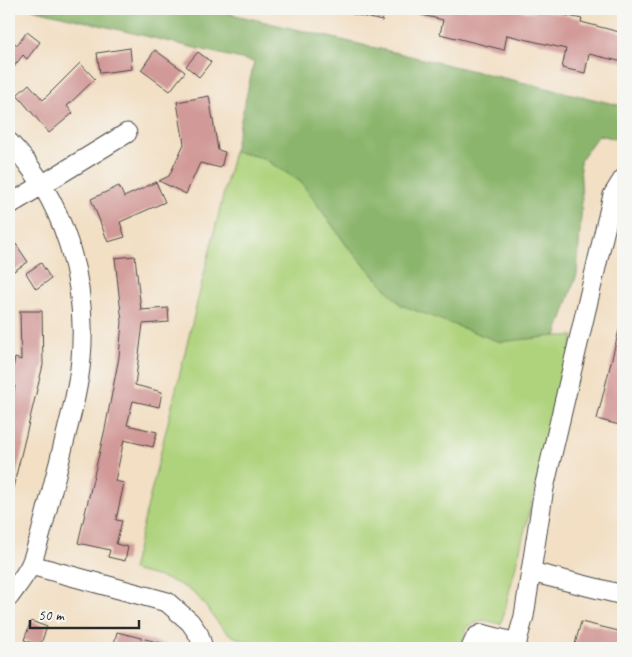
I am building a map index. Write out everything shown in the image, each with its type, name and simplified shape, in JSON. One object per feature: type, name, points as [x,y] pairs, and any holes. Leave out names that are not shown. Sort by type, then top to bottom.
[{"type":"street","points":[[9,204],[127,133]]},
{"type":"street","points":[[9,142],[41,185],[62,224],[76,271],[80,292],[82,336],[81,360],[46,515],[31,565],[9,597]]},
{"type":"street","points":[[471,648],[476,637],[482,634],[516,646],[524,616],[544,488],[613,195],[623,179]]},
{"type":"street","points":[[31,565],[167,602],[190,622],[200,635],[203,648]]},
{"type":"street","points":[[531,572],[623,594]]},
{"type":"green space","points":[[32,9],[210,9],[623,106],[623,140],[598,135],[580,161],[582,202],[577,274],[556,336],[500,342],[401,305],[348,247],[301,182],[263,158],[234,151],[254,62]]},
{"type":"green space","points":[[234,151],[263,158],[301,182],[348,247],[401,305],[556,336],[574,336],[501,624],[483,620],[467,627],[461,648],[305,648],[277,647],[250,642],[237,638],[225,630],[203,602],[183,586],[167,579],[132,570]]},
{"type":"building","points":[[350,9],[385,9],[382,21],[349,13]]},
{"type":"building","points":[[415,9],[513,9],[534,13],[535,9],[537,9],[582,19],[581,22],[623,33],[623,62],[589,54],[585,73],[562,68],[566,49],[507,35],[504,50],[440,34],[443,20],[414,13]]},
{"type":"building","points":[[27,32],[40,42],[27,59],[23,55],[9,73],[9,38],[17,45]]},
{"type":"building","points":[[130,48],[132,69],[100,73],[97,53]]},
{"type":"building","points":[[155,50],[185,72],[170,91],[141,70]]},
{"type":"building","points":[[198,52],[211,62],[199,77],[186,66]]},
{"type":"building","points":[[80,63],[95,79],[67,106],[73,113],[49,133],[17,95],[29,84],[43,100]]},
{"type":"building","points":[[209,96],[218,150],[225,152],[221,168],[200,163],[186,194],[159,181],[169,176],[184,144],[177,102]]},
{"type":"building","points":[[156,182],[165,202],[120,222],[125,237],[108,242],[91,199],[119,186],[124,197]]},
{"type":"building","points":[[16,244],[28,262],[9,274],[9,249]]},
{"type":"building","points":[[135,256],[141,310],[168,308],[169,322],[143,324],[135,385],[162,392],[159,407],[133,401],[127,425],[157,432],[153,447],[124,440],[115,481],[124,483],[116,520],[122,521],[116,544],[128,547],[125,561],[108,557],[110,550],[78,543],[105,429],[119,357],[122,322],[115,258]]},
{"type":"building","points":[[41,263],[51,279],[36,289],[26,273]]},
{"type":"building","points":[[20,311],[42,311],[43,365],[13,488],[9,487],[9,415],[15,386],[9,385],[15,358],[21,360]]},
{"type":"building","points":[[619,330],[623,330],[623,426],[597,419]]},
{"type":"building","points":[[31,621],[47,627],[40,646],[24,640]]},
{"type":"building","points":[[581,622],[623,632],[623,648],[574,648]]},
{"type":"building","points":[[117,632],[165,644],[165,648],[113,648]]}]
